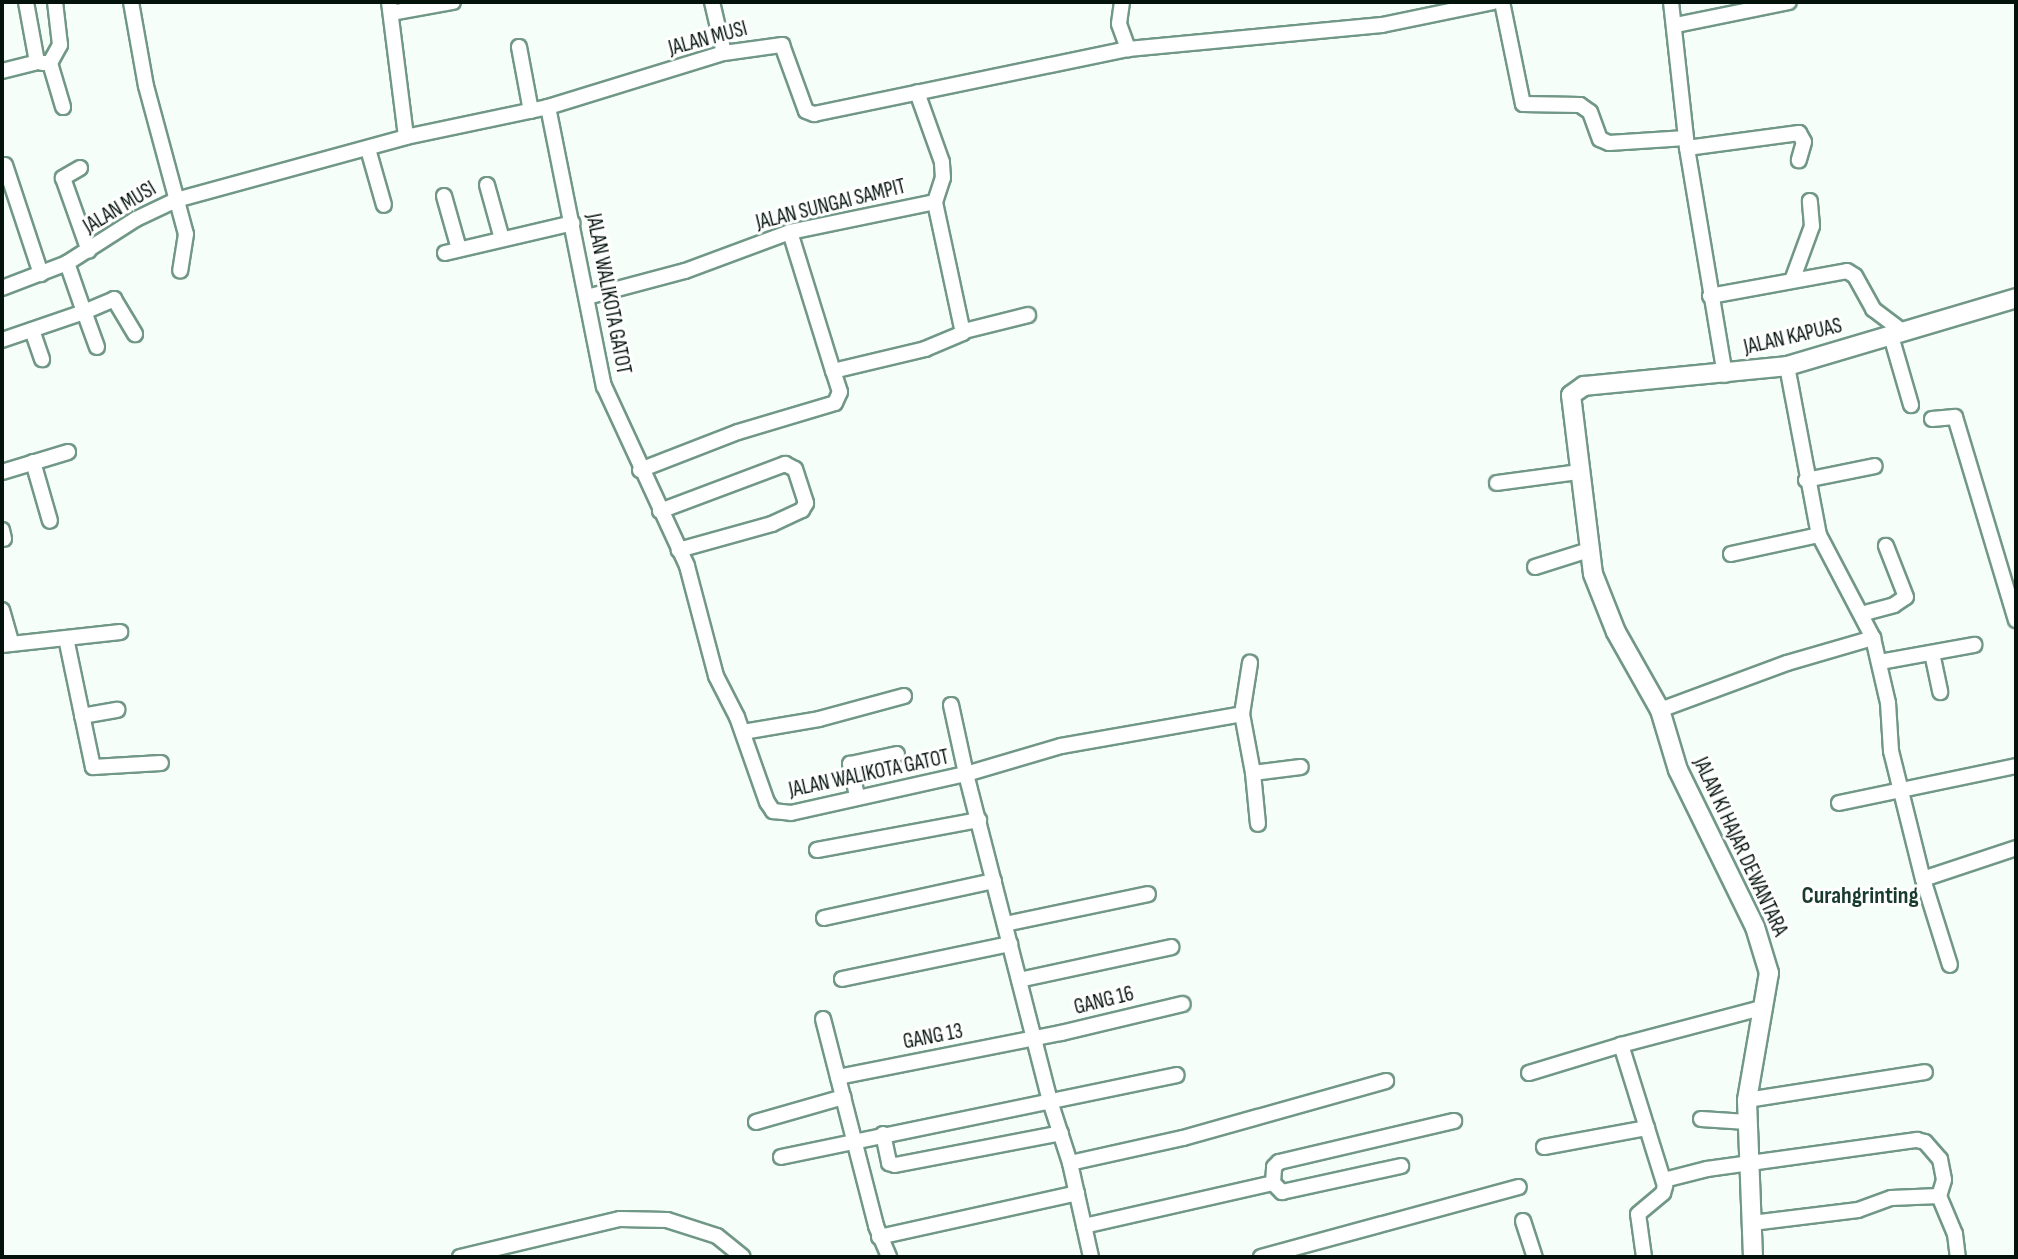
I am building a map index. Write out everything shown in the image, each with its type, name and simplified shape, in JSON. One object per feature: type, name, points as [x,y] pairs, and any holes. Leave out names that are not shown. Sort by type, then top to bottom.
[{"type":"main road","name":"JALAN KAPUAS","points":[[1574,389],[1724,370],[1787,366],[1895,330],[2016,298]]},
{"type":"main road","name":"JALAN KI HAJAR DEWANTARA","points":[[1574,389],[1571,403],[1578,472],[1593,574],[1616,632],[1660,710],[1687,792],[1760,939],[1769,972],[1747,1100],[1747,1165],[1753,1257]]},
{"type":"street","points":[[26,2],[43,63],[63,107]]},
{"type":"street","points":[[2,71],[43,63],[60,46],[55,2]]},
{"type":"street","points":[[131,2],[146,86],[186,234],[180,271]]},
{"type":"street","points":[[406,137],[390,7],[453,2]]},
{"type":"street","points":[[712,2],[724,53]]},
{"type":"street","points":[[1122,2],[1119,24],[1128,49]]},
{"type":"street","name":"JALAN MUSI","points":[[2,288],[66,263],[136,219],[176,200],[406,137],[548,107],[724,53],[782,45],[806,111],[814,114],[1128,49],[1382,25],[1493,2]]},
{"type":"street","points":[[1502,2],[1523,104],[1580,105],[1590,112],[1600,139],[1609,143],[1687,143],[1799,134],[1804,142],[1799,160]]},
{"type":"street","points":[[1671,2],[1676,25],[1687,143],[1724,370]]},
{"type":"street","points":[[1676,25],[1789,2]]},
{"type":"street","points":[[519,47],[531,111]]},
{"type":"street","name":"JALAN SUNGAI SAMPIT","points":[[587,297],[685,271],[790,232],[935,202],[943,178],[942,162],[917,92]]},
{"type":"street","name":"JALAN WALIKOTA GATOT","points":[[548,107],[604,386],[695,587],[716,676],[743,732],[774,811],[791,813],[857,796],[967,774],[1049,1098],[1070,1163],[1091,1257]]},
{"type":"street","points":[[368,149],[384,205]]},
{"type":"street","points":[[5,165],[41,274]]},
{"type":"street","points":[[80,168],[63,178],[89,251]]},
{"type":"street","points":[[487,185],[502,239]]},
{"type":"street","points":[[444,196],[452,251],[573,223]]},
{"type":"street","points":[[1793,278],[1812,226],[1810,201]]},
{"type":"street","points":[[935,202],[964,331]]},
{"type":"street","points":[[640,470],[738,432],[835,403],[840,392],[790,232]]},
{"type":"street","points":[[66,263],[97,346]]},
{"type":"street","points":[[1710,296],[1793,278],[1847,271],[1873,309],[1895,330],[1911,405]]},
{"type":"street","points":[[2,340],[118,300],[135,334]]},
{"type":"street","points":[[833,371],[925,349],[964,331],[1028,315]]},
{"type":"street","points":[[32,330],[42,359]]},
{"type":"street","points":[[1787,366],[1806,480],[1819,535],[1873,638],[1880,662],[1900,787],[1923,879],[1950,965]]},
{"type":"street","points":[[1932,419],[1955,416],[2016,620]]},
{"type":"street","points":[[2,472],[68,452]]},
{"type":"street","points":[[33,463],[50,521]]},
{"type":"street","points":[[660,511],[785,464],[795,469],[806,503],[802,510],[772,524],[679,550]]},
{"type":"street","points":[[1806,480],[1875,467]]},
{"type":"street","points":[[1497,483],[1578,472]]},
{"type":"street","points":[[1731,554],[1819,535]]},
{"type":"street","points":[[1861,614],[1894,606],[1906,597],[1886,546]]},
{"type":"street","points":[[1535,568],[1589,550]]},
{"type":"street","points":[[2,610],[7,645],[120,632]]},
{"type":"street","points":[[66,638],[90,763],[97,769],[161,763]]},
{"type":"street","points":[[1660,710],[1787,663],[1873,638]]},
{"type":"street","points":[[1880,662],[1974,645]]},
{"type":"street","points":[[1932,653],[1940,692]]},
{"type":"street","points":[[1250,663],[1242,713],[1253,773],[1258,824]]},
{"type":"street","points":[[743,732],[819,719],[904,696]]},
{"type":"street","points":[[951,705],[967,774],[1061,746],[1242,713]]},
{"type":"street","points":[[82,716],[117,710]]},
{"type":"street","points":[[857,796],[850,764],[897,754]]},
{"type":"street","points":[[1253,773],[1301,766]]},
{"type":"street","points":[[1839,803],[1900,787],[2016,766]]},
{"type":"street","points":[[817,850],[979,820]]},
{"type":"street","points":[[1923,879],[2016,848]]},
{"type":"street","points":[[824,918],[994,881]]},
{"type":"street","points":[[1005,924],[1148,894]]},
{"type":"street","points":[[842,979],[1010,944]]},
{"type":"street","points":[[1018,980],[1171,947]]},
{"type":"street","name":"GANG 16","points":[[1035,1038],[1183,1003]]},
{"type":"street","points":[[1529,1073],[1765,1007]]},
{"type":"street","points":[[823,1019],[880,1237],[889,1257]]},
{"type":"street","name":"GANG 13","points":[[838,1077],[1035,1038]]},
{"type":"street","points":[[1622,1045],[1664,1180],[1664,1193],[1638,1214],[1643,1255],[1628,1257]]},
{"type":"street","points":[[1747,1100],[1925,1072]]},
{"type":"street","points":[[781,1157],[1049,1098],[1177,1075]]},
{"type":"street","points":[[1070,1163],[1183,1138],[1386,1081]]},
{"type":"street","points":[[756,1122],[843,1097]]},
{"type":"street","points":[[1701,1119],[1746,1122]]},
{"type":"street","points":[[1401,1166],[1282,1192],[1273,1183],[1274,1167],[1279,1162],[1454,1121]]},
{"type":"street","points":[[1544,1147],[1647,1128]]},
{"type":"street","points":[[883,1135],[889,1164],[895,1165],[1061,1133]]},
{"type":"street","points":[[1664,1180],[1917,1140],[1925,1142],[1940,1159],[1944,1180],[1939,1196],[1955,1234],[1958,1257]]},
{"type":"street","points":[[1084,1226],[1273,1183]]},
{"type":"street","points":[[1261,1257],[1519,1187]]},
{"type":"street","points":[[880,1237],[1077,1193]]},
{"type":"street","points":[[1752,1223],[1858,1210],[1891,1198],[1939,1196]]},
{"type":"street","points":[[460,1257],[620,1219],[667,1220],[717,1236],[743,1257]]},
{"type":"street","points":[[1523,1221],[1535,1257]]},
{"type":"district","name":"Curahgrinting","points":[[1860,896]]}]
